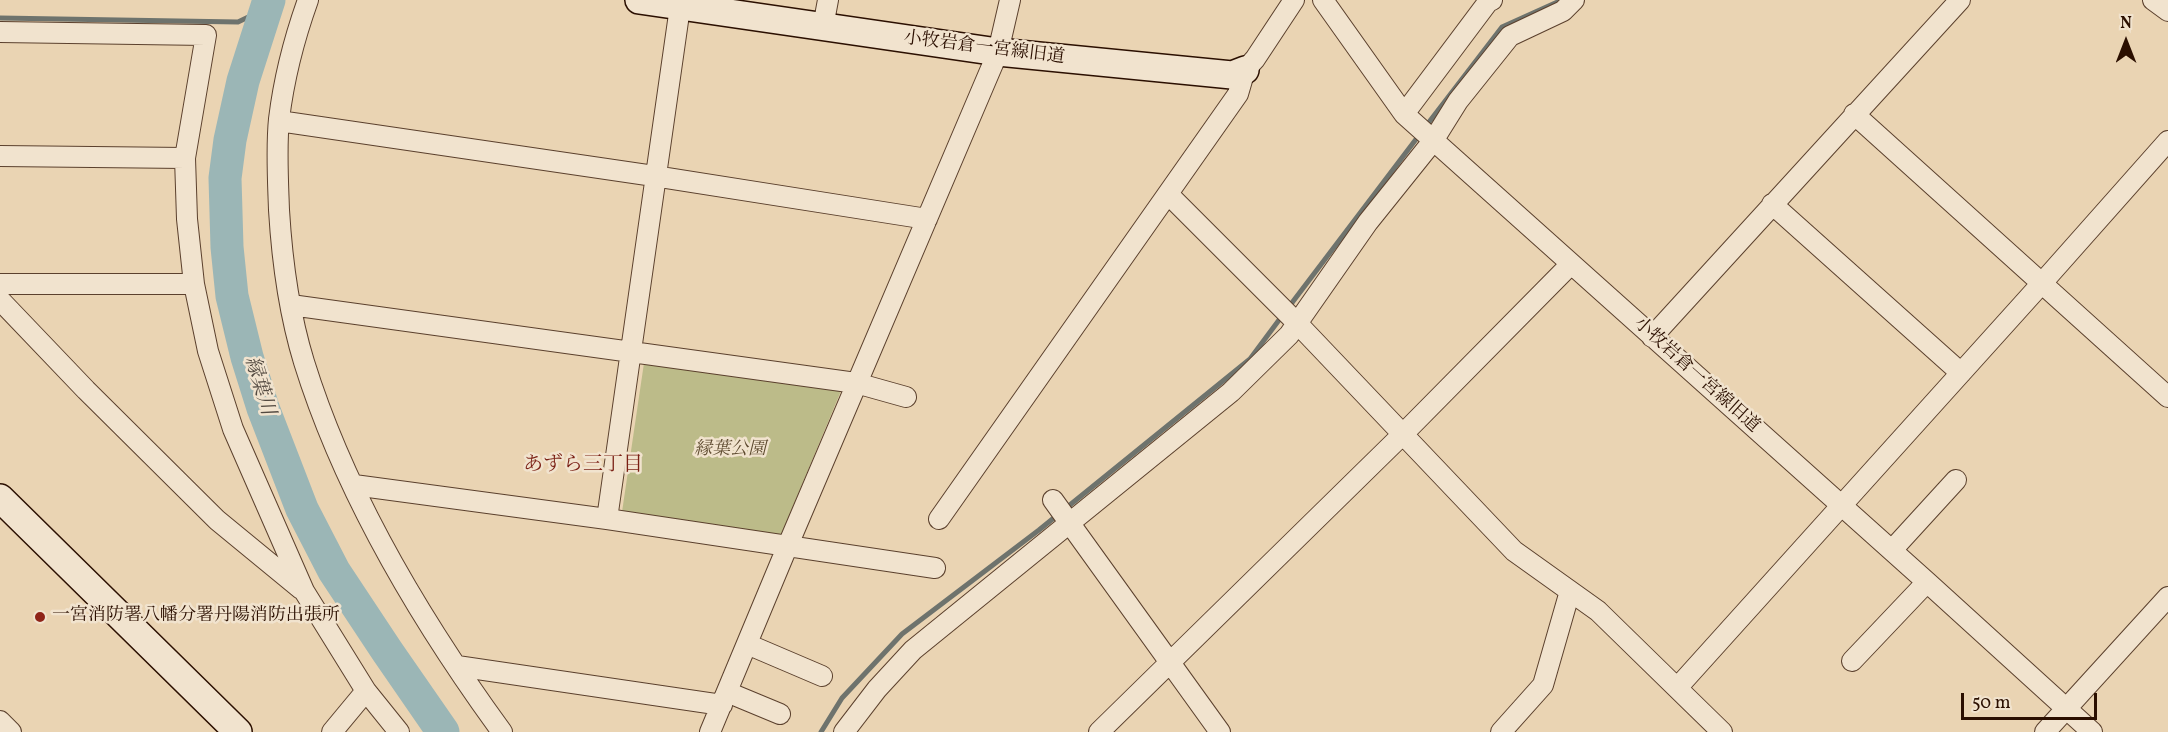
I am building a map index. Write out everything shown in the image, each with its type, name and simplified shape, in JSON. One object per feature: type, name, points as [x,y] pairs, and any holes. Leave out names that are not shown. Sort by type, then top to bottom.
[{"type":"street","points":[[308,0],[294,40],[279,121],[278,189],[282,248],[303,360],[325,422],[385,549],[419,608],[502,732]]},
{"type":"street","name":"小牧岩倉一宮線旧道","points":[[639,0],[681,3],[823,27],[998,52],[1232,75],[1245,70]]},
{"type":"street","points":[[823,27],[828,0]]},
{"type":"street","points":[[710,732],[998,52],[1010,0]]},
{"type":"street","points":[[939,519],[1169,195],[1238,94],[1245,70],[1255,59],[1294,0]]},
{"type":"street","name":"小牧岩倉一宮線旧道","points":[[1323,0],[1408,118],[1840,506],[1892,550],[2092,732]]},
{"type":"street","points":[[844,732],[877,689],[913,651],[1069,520],[1232,392],[1289,335],[1289,315],[1368,222],[1458,101],[1510,36],[1563,11],[1574,0]]},
{"type":"street","points":[[1652,337],[1960,0]]},
{"type":"street","points":[[2153,0],[2168,11]]},
{"type":"street","points":[[1408,118],[1488,1]]},
{"type":"street","points":[[607,519],[632,351],[654,176],[681,3]]},
{"type":"street","points":[[0,32],[206,35],[185,158],[187,219],[194,284],[208,351],[233,429],[304,591],[366,690],[399,732]]},
{"type":"street","points":[[1854,114],[2168,398]]},
{"type":"street","points":[[279,121],[927,219]]},
{"type":"street","points":[[1677,688],[2168,141]]},
{"type":"street","points":[[0,156],[185,158]]},
{"type":"street","points":[[1169,195],[1404,433],[1515,551],[1598,611],[1722,732]]},
{"type":"street","points":[[1772,204],[1961,373]]},
{"type":"street","points":[[1099,732],[1404,433],[1571,264]]},
{"type":"street","points":[[0,284],[194,284]]},
{"type":"street","points":[[0,300],[86,390],[217,520],[304,591]]},
{"type":"street","points":[[291,305],[856,383],[906,397]]},
{"type":"street","points":[[1892,550],[1956,480]]},
{"type":"street","points":[[354,485],[607,519],[935,568]]},
{"type":"street","points":[[0,498],[238,732]]},
{"type":"street","points":[[1054,501],[1220,732]]},
{"type":"street","points":[[1852,661],[1927,582]]},
{"type":"street","points":[[1501,732],[1543,685],[1570,591]]},
{"type":"street","points":[[2045,732],[2168,597]]},
{"type":"street","points":[[747,644],[822,676]]},
{"type":"street","points":[[457,666],[724,699],[780,714]]},
{"type":"street","points":[[332,732],[366,690]]},
{"type":"street","points":[[0,721],[11,732]]},
{"type":"green space","name":"縁葉公園","points":[[644,363],[841,391],[781,535],[622,512]]},
{"type":"waterway","name":"縁葉川","points":[[269,0],[243,81],[230,140],[225,178],[227,247],[232,296],[247,357],[263,408],[302,509],[334,571],[443,732]]},
{"type":"waterway","points":[[1426,126],[1502,27],[1562,0]]},
{"type":"waterway","points":[[0,18],[238,22],[265,9]]},
{"type":"waterway","points":[[1288,308],[1420,134]]},
{"type":"waterway","points":[[821,732],[842,698],[902,634],[1039,530],[1250,359],[1282,316]]},
{"type":"place","name":"一宮消防署八幡分署丹陽消防出張所","points":[[40,617]]},
{"type":"district","name":"あずら三丁目","points":[[583,466]]}]
